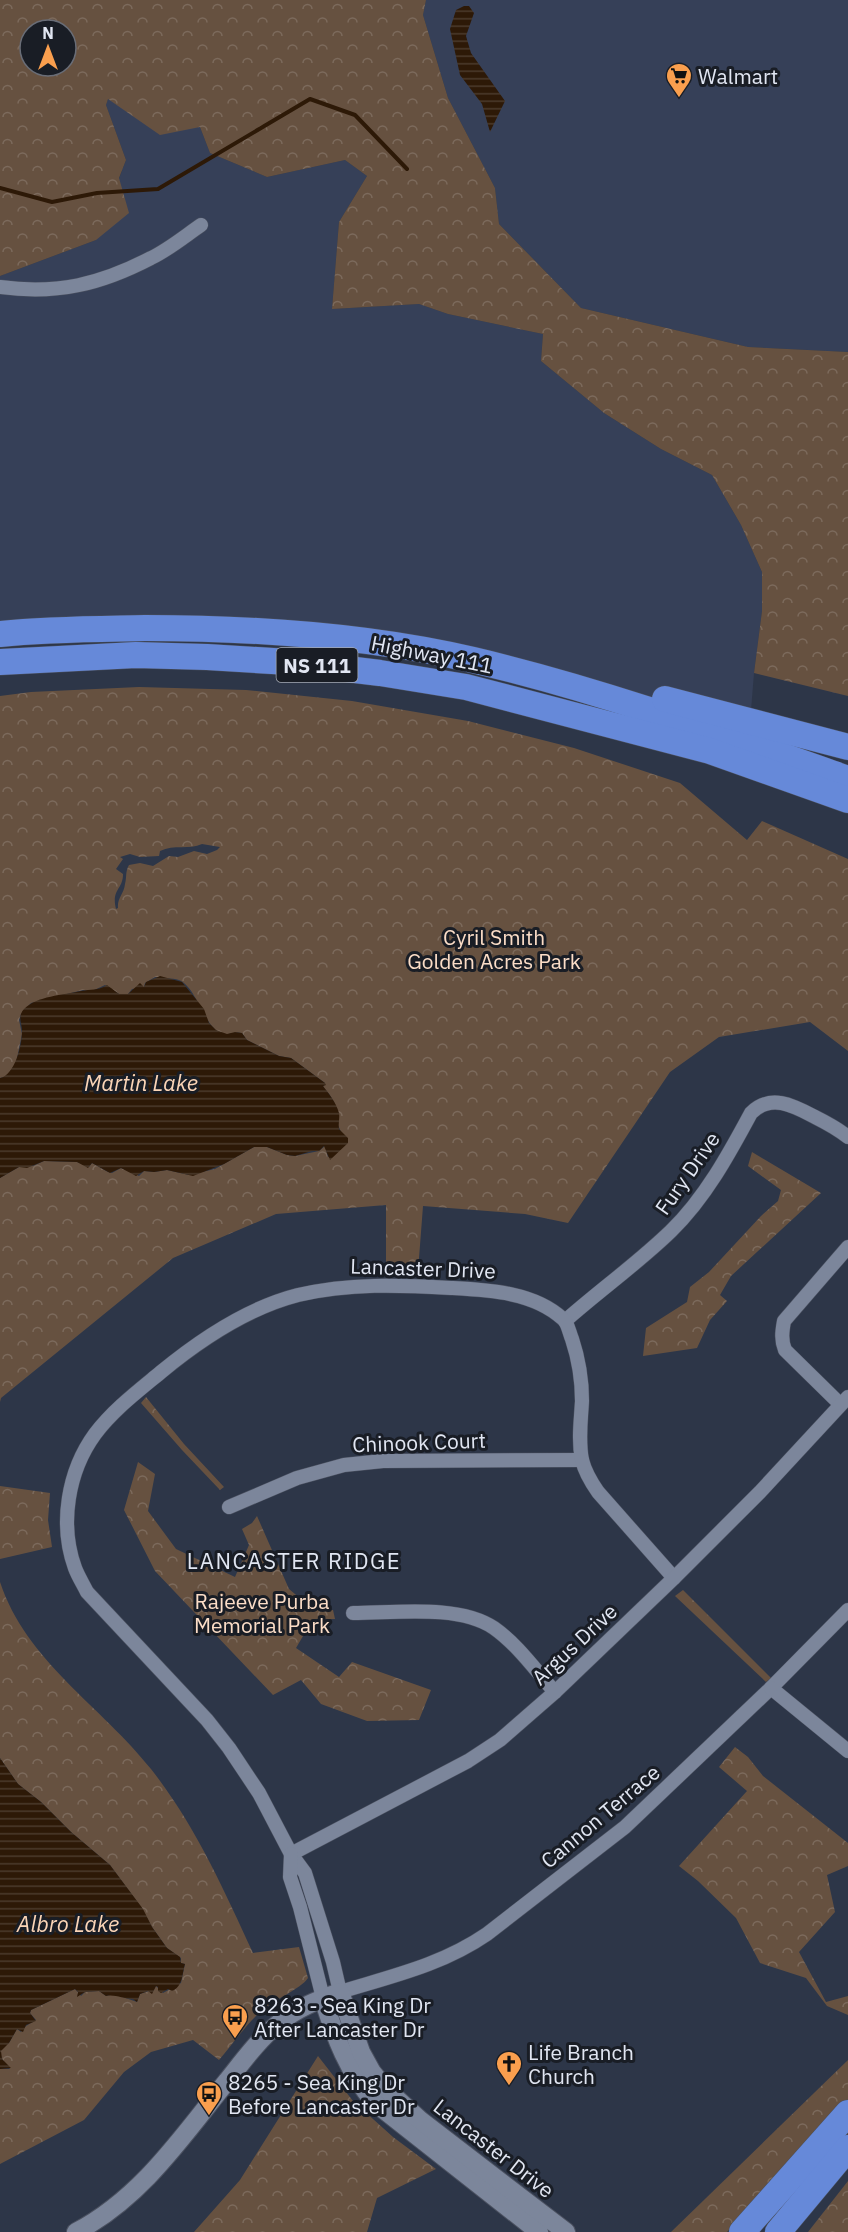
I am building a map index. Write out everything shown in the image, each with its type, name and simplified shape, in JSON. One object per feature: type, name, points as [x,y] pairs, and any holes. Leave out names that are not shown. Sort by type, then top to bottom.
[{"type":"highway","name":"Highway 111","points":[[0,634],[87,629],[213,628],[299,633],[384,643],[471,660],[636,706],[848,779]]},
{"type":"highway","name":"Highway 111","points":[[0,662],[136,655],[289,662],[380,673],[466,687],[710,751],[848,800]]},
{"type":"highway","points":[[471,660],[557,668],[848,747]]},
{"type":"highway","points":[[627,731],[704,766],[848,815]]},
{"type":"highway","points":[[742,2232],[848,2113]]},
{"type":"highway","points":[[778,2232],[848,2148]]},
{"type":"street","points":[[0,287],[47,290],[86,285],[152,258],[201,225]]},
{"type":"street","name":"Fury Drive","points":[[566,1321],[671,1231],[690,1211],[706,1190],[751,1113],[758,1106],[778,1102],[791,1105],[838,1129],[848,1137]]},
{"type":"street","points":[[844,1401],[785,1350],[782,1334],[784,1321],[848,1247]]},
{"type":"street","name":"Lancaster Drive","points":[[539,2232],[406,2130],[375,2103],[362,2088],[342,2055],[315,1902],[305,1873],[291,1854],[260,1793],[230,1748],[207,1720],[87,1592],[70,1550],[67,1509],[76,1471],[86,1450],[104,1423],[186,1351],[231,1323],[258,1310],[296,1296],[333,1288],[374,1285],[502,1293],[530,1300],[552,1310],[566,1321]]},
{"type":"street","points":[[566,1321],[581,1371],[580,1440],[582,1460],[588,1477],[598,1492],[674,1578]]},
{"type":"street","name":"Argus Drive","points":[[291,1854],[468,1761],[500,1740],[555,1692],[674,1578],[760,1492],[844,1401]]},
{"type":"street","name":"Chinook Court","points":[[229,1507],[297,1478],[344,1465],[382,1461],[582,1460]]},
{"type":"street","name":"Cannon Terrace","points":[[332,1995],[441,1960],[465,1949],[487,1934],[625,1827],[771,1688],[848,1610]]},
{"type":"street","points":[[353,1613],[448,1612],[476,1619],[493,1627],[508,1640],[555,1692]]},
{"type":"street","points":[[771,1688],[848,1751]]},
{"type":"street","name":"Lancaster Drive","points":[[291,1854],[290,1877],[332,1995],[372,2072],[386,2089],[420,2120],[566,2232]]},
{"type":"street","points":[[300,1907],[315,1902]]},
{"type":"street","points":[[76,2232],[113,2210],[140,2187],[254,2047],[278,2023],[310,2002],[332,1995]]},
{"type":"shaded area","points":[[426,0],[848,0],[848,352],[748,347],[581,308],[499,224],[495,188],[448,98],[423,15]]},
{"type":"shaded area","points":[[108,99],[200,127],[210,153],[267,177],[345,160],[367,176],[339,222],[332,309],[419,304],[448,314],[543,334],[541,361],[604,413],[661,449],[712,475],[741,525],[762,572],[762,611],[748,748],[490,669],[249,641],[28,636],[0,641],[0,276],[96,240],[126,160],[106,105]]},
{"type":"green space","points":[[0,0],[426,0],[423,15],[448,98],[495,188],[499,224],[581,308],[748,347],[848,352],[848,696],[754,673],[762,611],[762,572],[741,525],[712,475],[661,449],[604,413],[541,361],[543,334],[448,314],[419,304],[332,309],[339,222],[367,176],[345,160],[267,177],[210,153],[200,127],[160,135],[108,99],[106,105],[126,160],[119,178],[129,213],[96,240],[0,276]]},
{"type":"green space","name":"Cyril Smith Golden Acres Park","points":[[139,687],[246,690],[352,701],[468,721],[574,748],[680,783],[747,840],[762,821],[848,859],[848,1051],[810,1022],[719,1037],[670,1072],[568,1223],[525,1214],[423,1206],[418,1271],[386,1270],[386,1205],[276,1214],[173,1258],[1,1398],[0,1402],[0,1178],[19,1167],[33,1166],[44,1161],[77,1162],[89,1167],[92,1163],[108,1172],[112,1173],[121,1168],[139,1176],[144,1171],[167,1170],[189,1175],[215,1169],[254,1147],[267,1147],[295,1156],[319,1151],[325,1146],[328,1157],[339,1150],[343,1144],[337,1109],[333,1099],[323,1087],[325,1083],[291,1058],[279,1056],[247,1040],[242,1033],[223,1034],[216,1031],[186,984],[176,979],[155,977],[145,983],[144,987],[132,989],[128,994],[119,994],[105,985],[92,991],[83,990],[31,1003],[21,1014],[19,1020],[22,1034],[16,1063],[7,1076],[0,1078],[0,696],[31,692]],"holes":[[[202,844],[220,847],[207,854],[194,851],[178,857],[169,856],[153,866],[140,863],[129,865],[116,909],[115,897],[123,874],[116,869],[123,859],[120,857],[130,854],[140,857],[159,856],[160,851],[165,849]]]},
{"type":"green space","points":[[752,1152],[821,1193],[731,1276],[720,1295],[727,1301],[710,1320],[697,1348],[643,1356],[646,1328],[687,1302],[690,1287],[709,1272],[778,1201],[781,1190],[748,1166]]},
{"type":"green space","points":[[146,1397],[184,1444],[224,1487],[220,1490],[141,1403]]},
{"type":"green space","name":"Rajeeve Purba Memorial Park","points":[[138,1462],[155,1474],[148,1511],[176,1549],[235,1577],[249,1545],[242,1529],[252,1523],[257,1516],[289,1589],[314,1610],[333,1610],[335,1619],[313,1619],[296,1648],[339,1677],[352,1662],[431,1690],[419,1720],[367,1721],[321,1704],[301,1680],[273,1695],[155,1571],[124,1510]]},
{"type":"green space","points":[[0,1486],[50,1493],[48,1520],[52,1547],[0,1559]]},
{"type":"green space","points":[[0,1582],[12,1610],[46,1659],[131,1746],[167,1790],[195,1835],[253,1953],[299,1947],[308,1978],[259,2013],[219,2060],[193,2040],[151,2052],[124,2072],[84,2120],[0,2164],[0,2069],[10,2069],[2,2059],[0,2052],[9,2043],[17,2029],[21,2032],[36,2020],[30,2013],[31,2010],[75,1989],[81,1996],[85,1992],[99,1991],[106,1996],[114,1994],[137,2002],[140,1994],[149,1991],[152,1993],[156,1986],[163,1993],[181,1983],[185,1964],[181,1963],[181,1958],[167,1948],[110,1865],[18,1784],[0,1758]]},
{"type":"green space","points":[[683,1590],[771,1678],[766,1682],[675,1596]]},
{"type":"green space","points":[[735,1747],[748,1757],[763,1776],[848,1843],[848,1866],[827,1875],[835,1912],[799,1952],[826,2002],[848,1996],[848,2015],[827,2006],[806,1978],[760,1963],[736,1918],[679,1866],[747,1791],[719,1767]]},
{"type":"green space","points":[[318,2056],[353,2101],[393,2137],[436,2169],[377,2198],[367,2232],[194,2232],[240,2180]]},
{"type":"green space","points":[[848,2060],[848,2100],[727,2232],[671,2232]]},
{"type":"green space","points":[[848,2181],[848,2232],[808,2232]]},
{"type":"water","points":[[469,6],[474,13],[466,36],[471,53],[505,101],[490,132],[482,104],[460,75],[450,29],[456,10]]},
{"type":"water","name":"Martin Lake","points":[[160,976],[182,982],[204,1009],[209,1023],[216,1030],[227,1034],[242,1033],[247,1040],[279,1056],[291,1058],[325,1083],[326,1085],[323,1086],[339,1113],[339,1129],[348,1138],[348,1143],[330,1160],[324,1146],[319,1151],[295,1156],[267,1147],[254,1147],[224,1164],[193,1176],[167,1170],[144,1171],[136,1176],[121,1168],[110,1173],[92,1163],[88,1168],[77,1162],[44,1161],[27,1168],[19,1167],[0,1178],[0,1078],[10,1071],[17,1059],[22,1037],[20,1017],[24,1009],[36,1001],[107,985],[119,994],[128,994],[140,983],[144,987],[146,982]]},
{"type":"water","name":"Albro Lake","points":[[0,1758],[18,1784],[110,1865],[143,1909],[167,1948],[180,1957],[181,1963],[185,1964],[176,1989],[172,1991],[168,1989],[161,1993],[156,1986],[152,1994],[148,1991],[140,1994],[137,2002],[133,1999],[106,1996],[99,1991],[85,1992],[77,1997],[78,1992],[75,1989],[31,2010],[30,2013],[36,2021],[26,2025],[23,2032],[17,2029],[1,2051],[2,2059],[11,2068],[0,2069]]},
{"type":"waterway","points":[[0,188],[52,202],[97,193],[158,189],[310,99],[355,115],[407,169]]},
{"type":"place","name":"Walmart","points":[[679,99]]},
{"type":"place","name":"8263 - Sea King Dr After Lancaster Dr","points":[[235,2040]]},
{"type":"place","name":"Life Branch Church","points":[[509,2087]]},
{"type":"place","name":"8265 - Sea King Dr Before Lancaster Dr","points":[[209,2117]]},
{"type":"district","name":"LANCASTER RIDGE","points":[[294,1560]]}]
